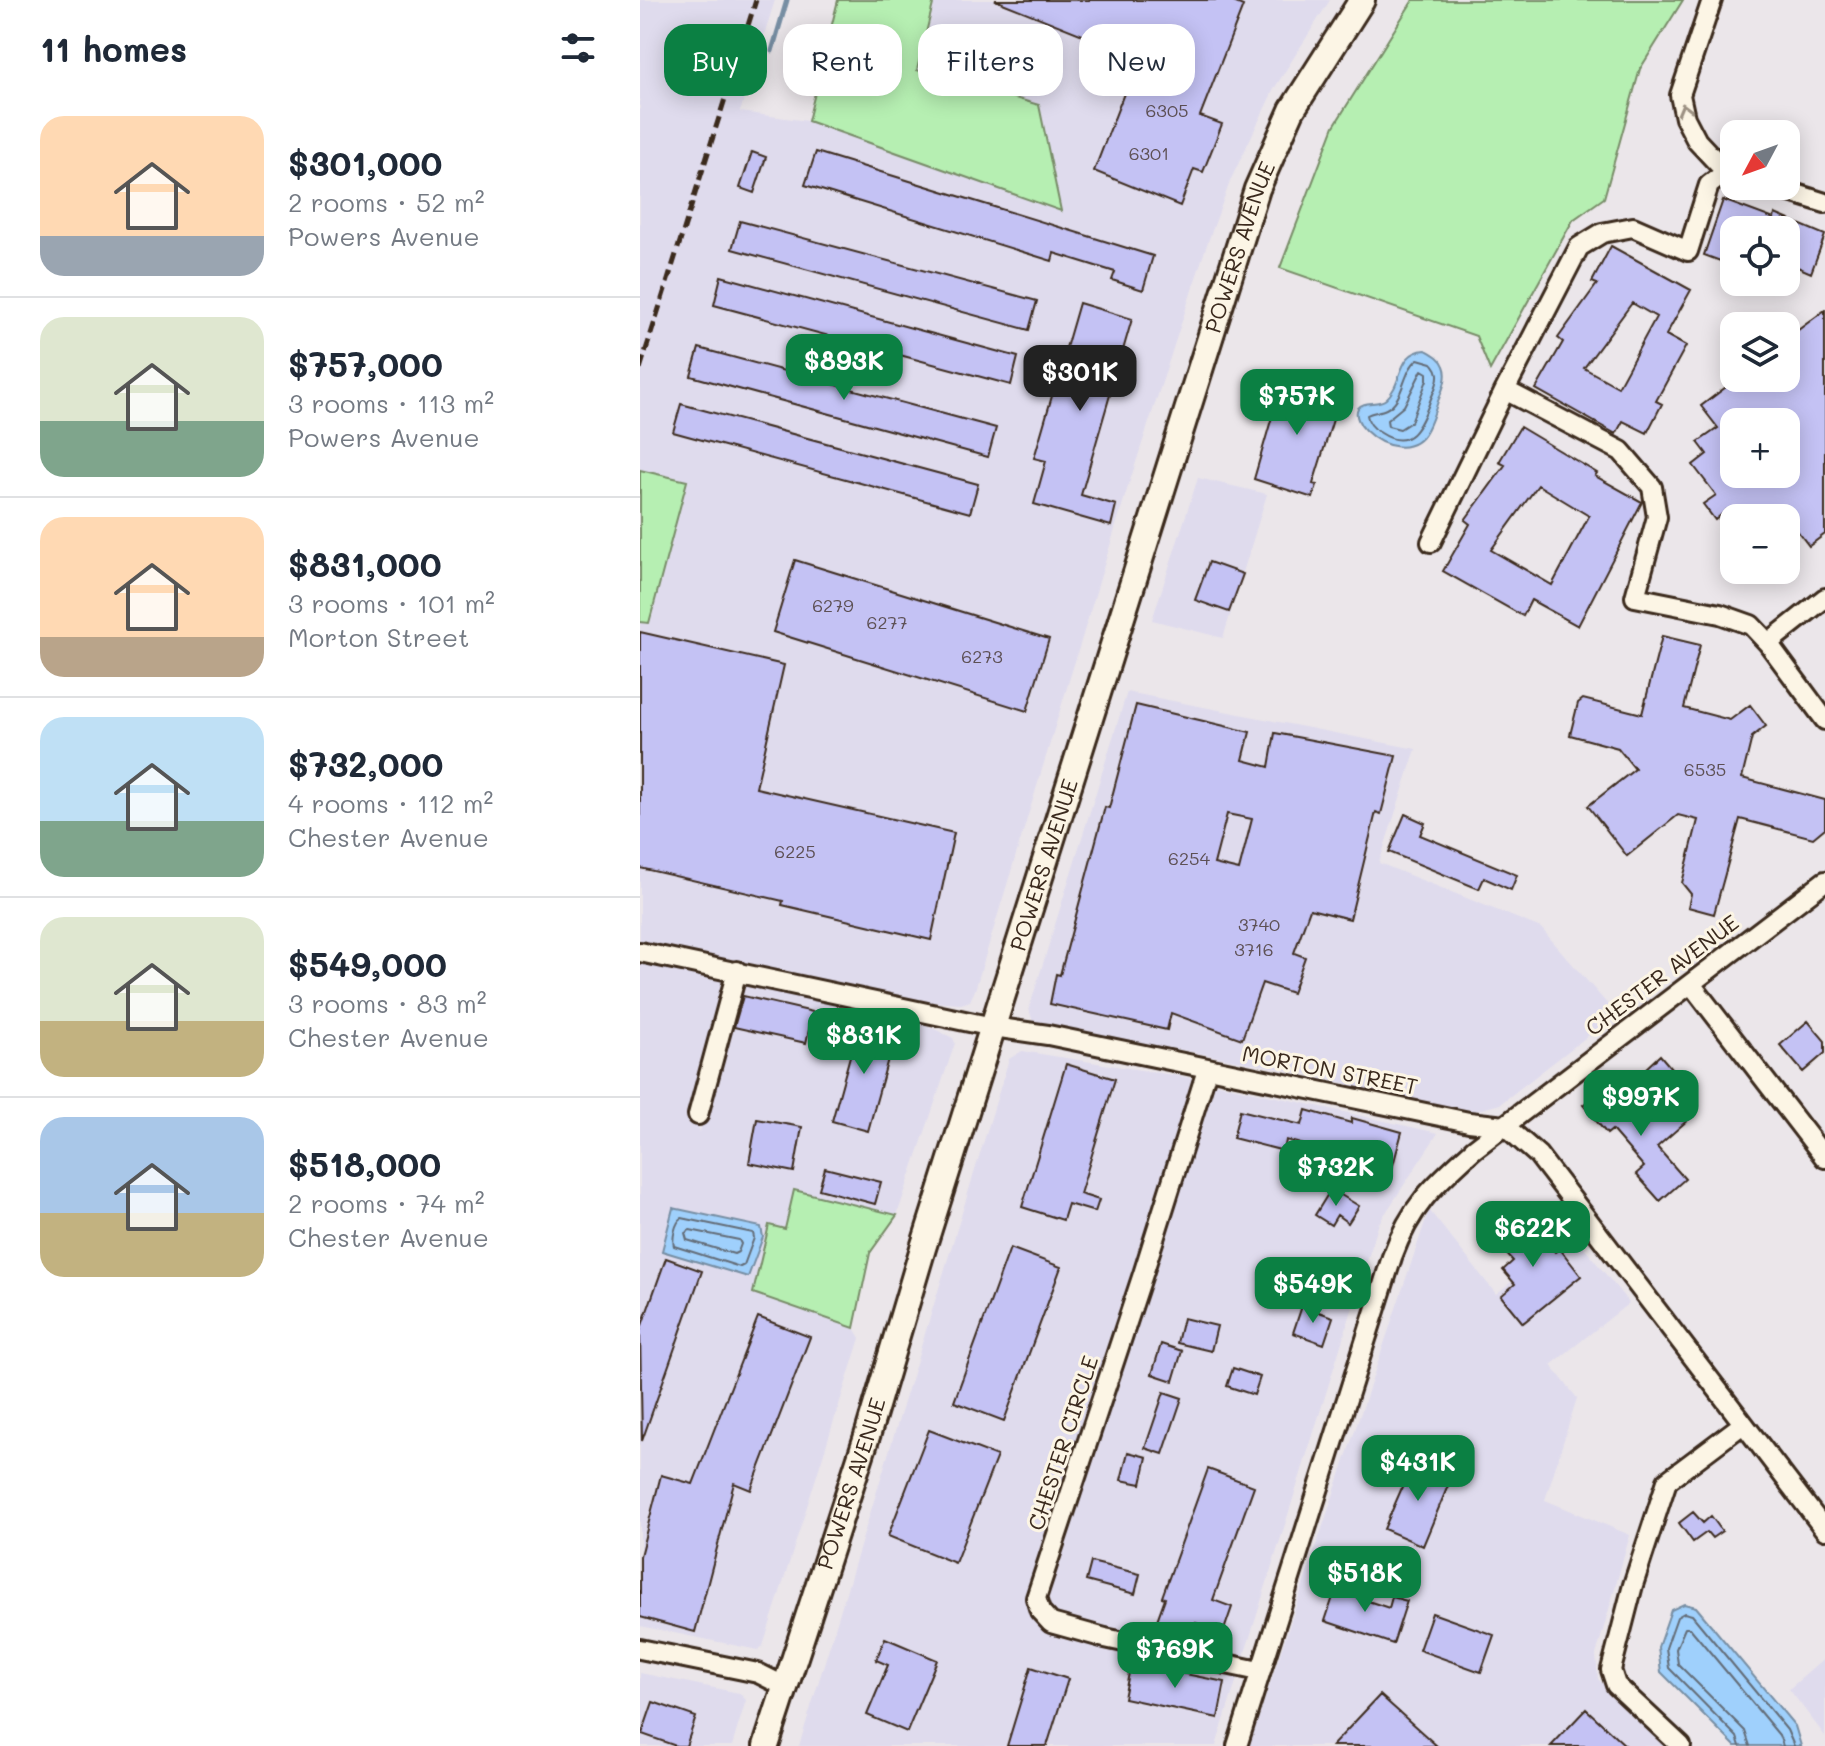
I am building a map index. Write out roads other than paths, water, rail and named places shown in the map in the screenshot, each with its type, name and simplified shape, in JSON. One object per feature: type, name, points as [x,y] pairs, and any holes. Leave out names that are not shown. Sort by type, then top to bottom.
[{"type":"street","name":"POWERS AVENUE","points":[[766,1746],[868,1433],[923,1248],[1257,189],[1292,110],[1362,0]]},
{"type":"street","points":[[1712,0],[1680,95],[1685,118],[1697,141],[1720,163]]},
{"type":"street","points":[[1431,542],[1579,247],[1602,233],[1633,227],[1688,251],[1709,185],[1720,179]]},
{"type":"street","points":[[1800,195],[1825,203]]},
{"type":"street","points":[[1505,390],[1621,451],[1652,487],[1657,517],[1635,597],[1730,617],[1751,625],[1825,720]]},
{"type":"street","points":[[1768,643],[1825,598]]},
{"type":"street","name":"CHESTER AVENUE","points":[[1237,1746],[1351,1381],[1403,1227],[1436,1183],[1474,1149],[1825,881]]},
{"type":"street","name":"MORTON STREET","points":[[640,952],[993,1027],[1048,1035],[1469,1122],[1505,1126]]},
{"type":"street","points":[[698,1115],[737,971]]},
{"type":"street","points":[[1691,984],[1825,1158]]},
{"type":"street","name":"CHESTER CIRCLE","points":[[1207,1070],[1036,1598],[1040,1611],[1051,1623],[1105,1638],[1259,1671]]},
{"type":"street","points":[[1505,1126],[1538,1155],[1825,1530]]},
{"type":"street","points":[[1681,1746],[1616,1685],[1611,1670],[1633,1585],[1667,1481],[1743,1424]]},
{"type":"street","points":[[640,1649],[758,1673],[784,1686]]},
{"type":"water","points":[[1426,350],[1441,361],[1446,375],[1429,427],[1414,444],[1398,446],[1380,441],[1361,425],[1357,417],[1358,408],[1386,399],[1396,385],[1405,362],[1416,352]]},
{"type":"water","points":[[673,1208],[761,1227],[763,1237],[748,1277],[662,1251]]},
{"type":"water","points":[[1684,1604],[1696,1607],[1795,1726],[1801,1746],[1735,1746],[1661,1672],[1658,1647],[1671,1610]]},
{"type":"waterway","points":[[772,51],[787,0]]},
{"type":"railway","points":[[640,369],[756,0]]}]
